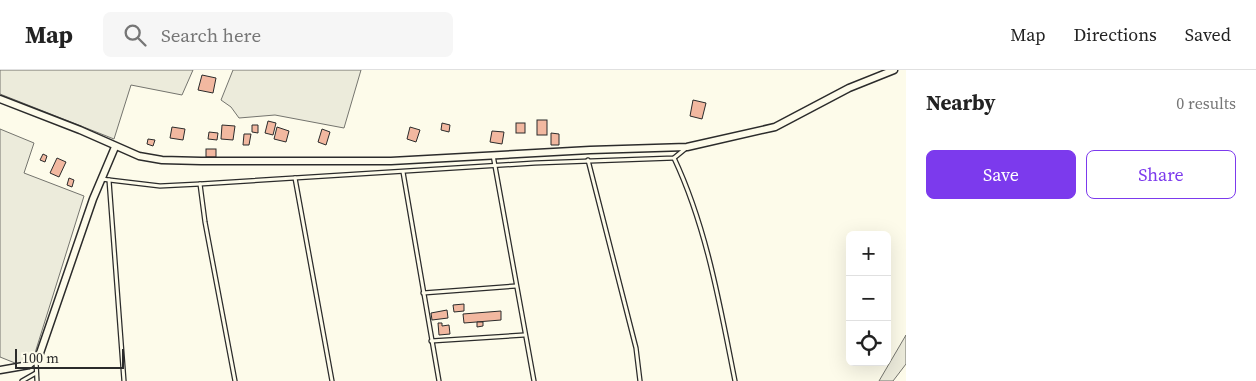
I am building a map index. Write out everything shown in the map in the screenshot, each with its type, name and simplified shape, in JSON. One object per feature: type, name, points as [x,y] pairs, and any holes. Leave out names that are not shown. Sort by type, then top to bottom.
[{"type":"street","points":[[0,99],[80,130],[115,147],[140,156],[162,160],[390,161],[687,147],[775,127],[849,88],[894,70]]},
{"type":"street","points":[[0,370],[19,368],[36,360],[42,349],[100,179],[115,147]]},
{"type":"lane","points":[[100,179],[160,186],[200,184],[588,160],[674,158],[687,147]]},
{"type":"lane","points":[[493,155],[524,335],[534,381]]},
{"type":"lane","points":[[674,158],[685,182],[704,242],[717,290],[735,381]]},
{"type":"lane","points":[[588,160],[631,330],[640,381]]},
{"type":"lane","points":[[402,172],[430,341],[439,381]]},
{"type":"lane","points":[[295,178],[332,381]]},
{"type":"lane","points":[[109,180],[124,381]]},
{"type":"lane","points":[[200,184],[207,232],[235,381]]},
{"type":"lane","points":[[423,293],[516,286]]},
{"type":"lane","points":[[430,341],[524,335]]},
{"type":"lane","points":[[36,360],[36,381]]},
{"type":"lane","points":[[22,381],[36,373]]},
{"type":"shaded area","points":[[0,70],[193,70],[182,95],[131,85],[114,139],[0,94]]},
{"type":"shaded area","points":[[233,70],[361,70],[344,128],[275,115],[239,118],[231,107],[221,100]]},
{"type":"shaded area","points":[[0,129],[34,143],[24,173],[84,196],[30,369],[0,357]]},
{"type":"shaded area","points":[[906,335],[906,364],[893,381],[879,381],[888,366],[891,366],[891,361]]},
{"type":"building","points":[[202,75],[216,78],[213,93],[198,90]]},
{"type":"building","points":[[693,100],[706,103],[702,119],[690,116]]},
{"type":"building","points":[[537,120],[547,120],[547,135],[537,135]]},
{"type":"building","points":[[268,121],[276,123],[273,135],[265,133]]},
{"type":"building","points":[[442,123],[450,125],[449,132],[441,130]]},
{"type":"building","points":[[516,123],[525,123],[525,133],[516,133]]},
{"type":"building","points":[[222,125],[235,126],[233,140],[221,139]]},
{"type":"building","points":[[252,125],[258,125],[258,133],[252,132]]},
{"type":"building","points":[[172,127],[185,129],[183,140],[170,138]]},
{"type":"building","points":[[277,127],[289,131],[286,142],[274,139]]},
{"type":"building","points":[[410,127],[420,130],[416,142],[407,139]]},
{"type":"building","points":[[322,129],[330,132],[326,145],[318,142]]},
{"type":"building","points":[[492,131],[504,132],[502,144],[490,142]]},
{"type":"building","points":[[209,132],[218,133],[217,140],[208,139]]},
{"type":"building","points":[[551,133],[559,134],[559,145],[551,145]]},
{"type":"building","points":[[244,134],[251,134],[249,145],[243,145]]},
{"type":"building","points":[[148,139],[155,140],[153,146],[147,144]]},
{"type":"building","points":[[206,149],[216,149],[216,157],[206,157]]},
{"type":"building","points":[[43,154],[47,156],[45,162],[40,160]]},
{"type":"building","points":[[57,158],[66,162],[59,177],[50,173]]},
{"type":"building","points":[[69,178],[74,180],[72,187],[67,185]]},
{"type":"building","points":[[464,304],[464,311],[454,312],[453,305]]},
{"type":"building","points":[[447,310],[448,318],[432,320],[431,313]]},
{"type":"building","points":[[501,311],[501,320],[464,323],[463,314]]},
{"type":"building","points":[[477,322],[483,322],[483,326],[477,327]]},
{"type":"building","points":[[438,323],[442,323],[442,326],[449,325],[450,334],[439,335]]}]
